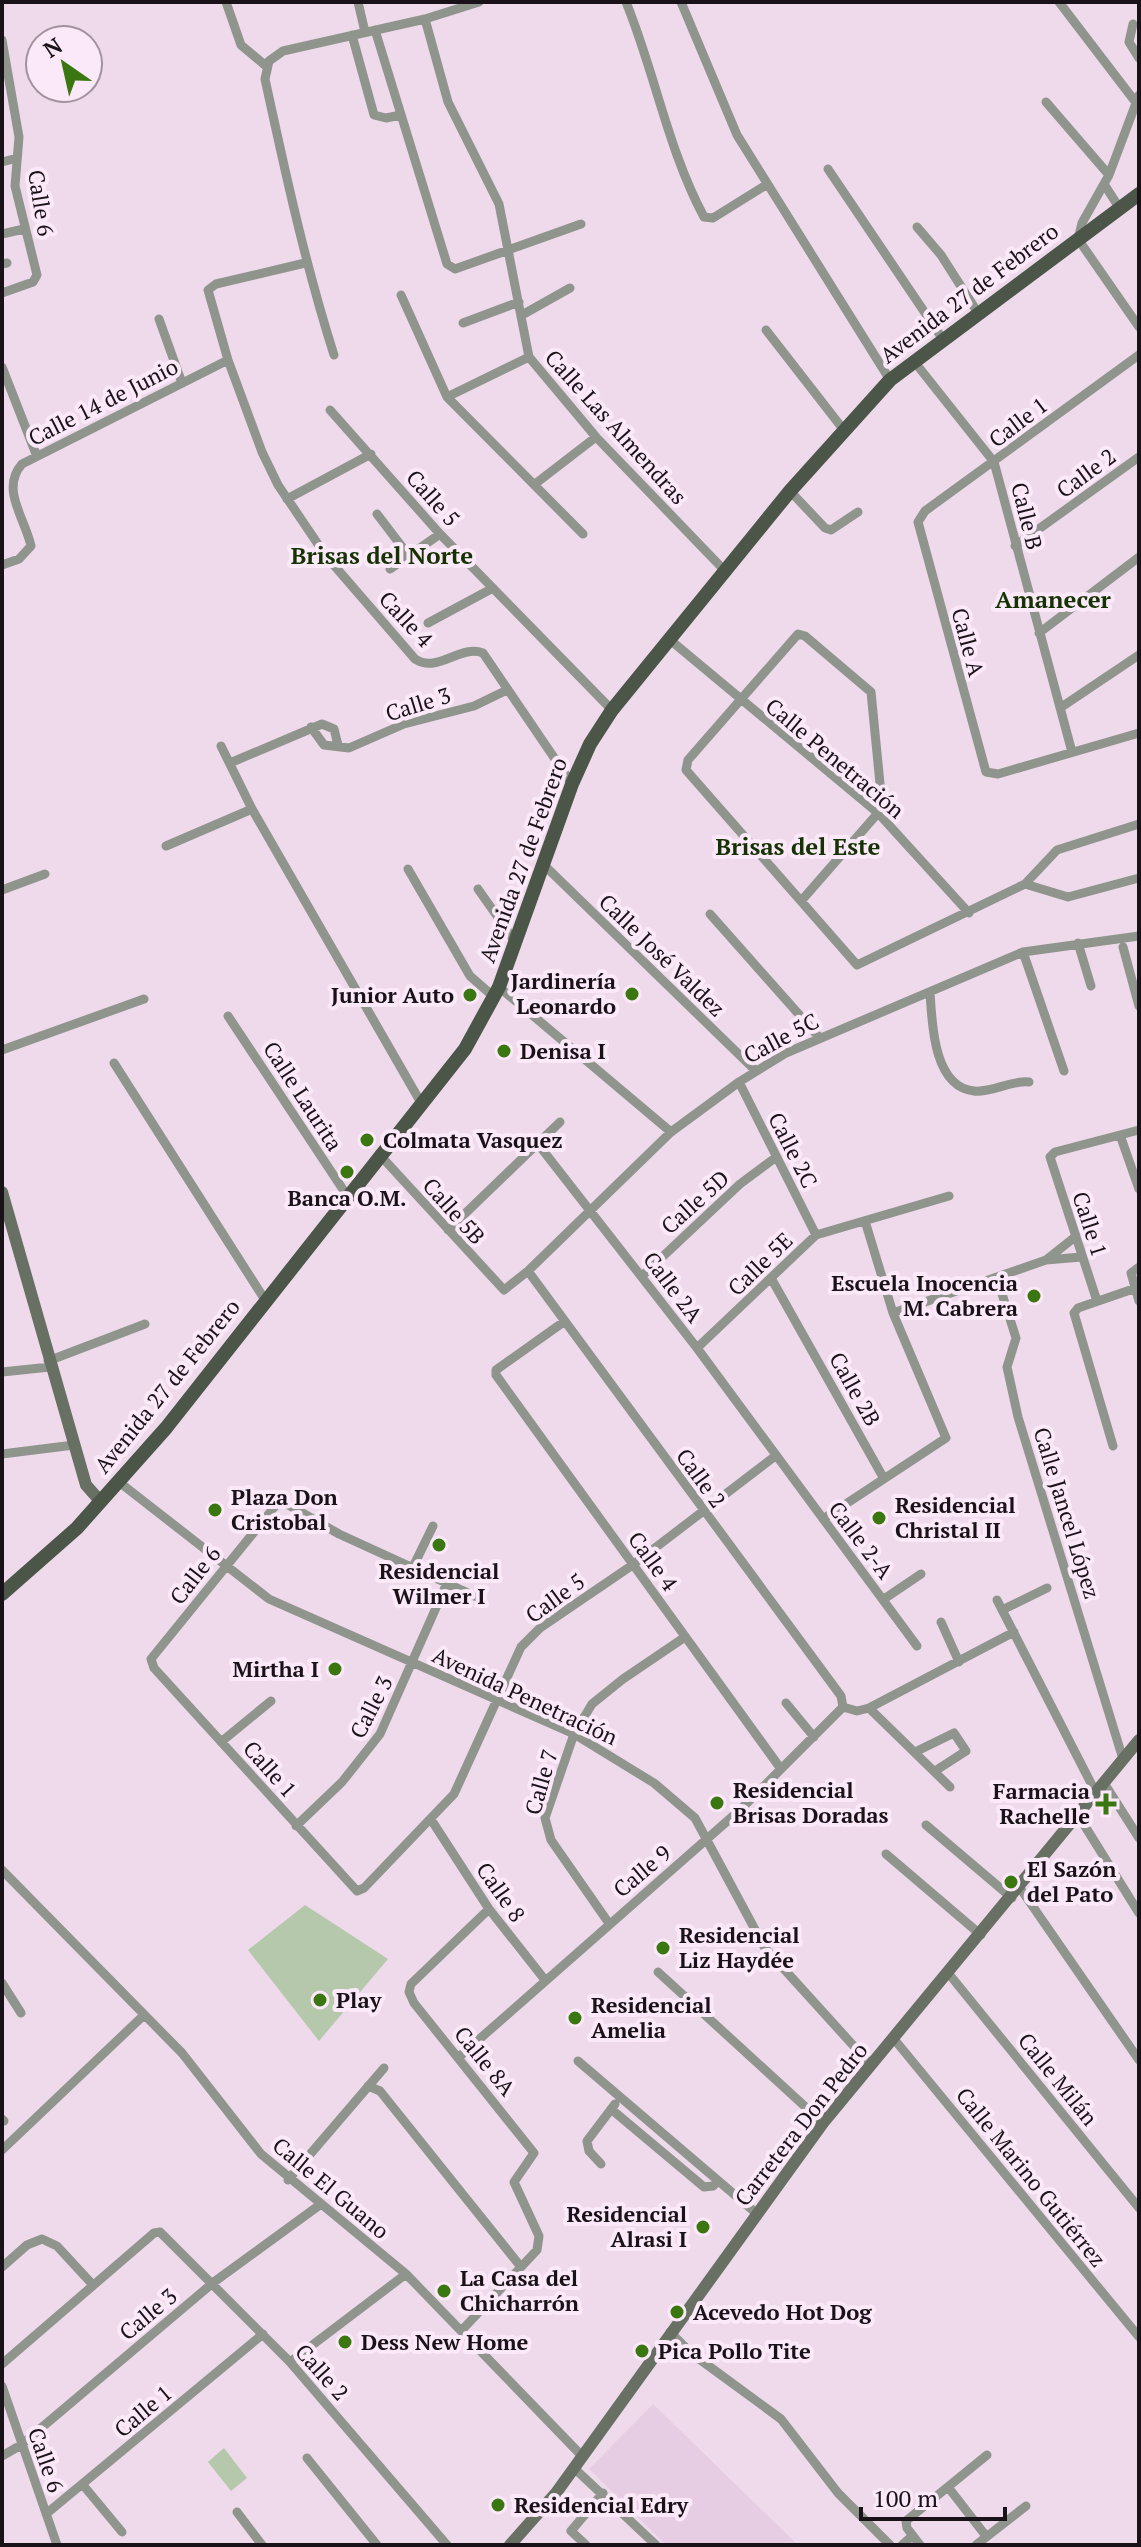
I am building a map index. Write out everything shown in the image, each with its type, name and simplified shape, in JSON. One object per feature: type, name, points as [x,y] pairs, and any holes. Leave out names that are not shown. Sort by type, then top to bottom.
[{"type":"main road","name":"Avenida 27 de Febrero","points":[[2,1594],[101,1502],[166,1428],[420,1101],[465,1049],[497,992],[572,784],[590,744],[612,710],[669,639],[790,491],[890,380],[942,338],[1139,194]]},
{"type":"street","points":[[226,2],[241,45],[266,66]]},
{"type":"street","points":[[358,2],[401,115],[447,264],[455,269],[581,224]]},
{"type":"street","points":[[334,355],[305,263],[287,166],[265,79],[266,66],[283,51],[425,19],[479,2]]},
{"type":"street","points":[[626,2],[645,47],[681,170],[704,217],[713,218],[766,185]]},
{"type":"street","points":[[681,2],[728,118],[766,185],[890,380]]},
{"type":"street","points":[[1059,2],[1138,99],[1106,180],[1085,216],[1078,239],[1139,327]]},
{"type":"street","name":"Calle Las Almendras","points":[[425,19],[448,102],[499,204],[529,357],[596,437],[725,571]]},
{"type":"street","points":[[1133,24],[1129,42],[1139,58]]},
{"type":"street","points":[[352,35],[374,115],[401,115]]},
{"type":"street","name":"Calle 6","points":[[2,40],[6,91],[19,137],[15,186],[37,278],[2,293]]},
{"type":"street","points":[[1046,102],[1106,180],[1120,209]]},
{"type":"street","points":[[2,162],[17,158]]},
{"type":"street","points":[[828,169],[942,338]]},
{"type":"street","points":[[917,227],[941,255],[978,313]]},
{"type":"street","points":[[2,234],[24,229]]},
{"type":"street","points":[[305,263],[209,287],[209,305],[228,360],[262,452],[287,499],[371,454]]},
{"type":"street","points":[[522,315],[570,288]]},
{"type":"street","points":[[401,295],[447,397],[583,534]]},
{"type":"street","points":[[463,323],[519,302]]},
{"type":"street","points":[[159,319],[182,383]]},
{"type":"street","points":[[766,330],[843,429]]},
{"type":"street","name":"Calle 1","points":[[918,517],[1139,355]]},
{"type":"street","points":[[447,397],[529,357]]},
{"type":"street","name":"Calle 14 de Junio","points":[[2,565],[19,559],[31,549],[11,483],[15,471],[36,454],[228,360]]},
{"type":"street","name":"Calle B","points":[[913,360],[994,462],[1072,752]]},
{"type":"street","points":[[2,367],[36,454]]},
{"type":"street","name":"Calle 5","points":[[330,410],[440,534],[612,710]]},
{"type":"street","points":[[535,484],[596,437]]},
{"type":"street","name":"Calle 2","points":[[1015,546],[1139,457]]},
{"type":"street","points":[[790,491],[825,528],[831,530],[858,512]]},
{"type":"street","name":"Calle 4","points":[[287,499],[326,556],[415,659],[432,664],[479,650],[572,784]]},
{"type":"street","points":[[377,514],[409,556]]},
{"type":"street","name":"Calle A","points":[[918,517],[984,768],[989,774],[1072,752]]},
{"type":"street","points":[[390,569],[440,534]]},
{"type":"street","points":[[1039,633],[1139,557]]},
{"type":"street","points":[[428,623],[493,588]]},
{"type":"street","points":[[802,900],[878,813],[881,794],[871,692],[817,645],[802,634],[795,635],[688,760],[686,770],[857,965],[1025,884],[1057,850],[1139,824]]},
{"type":"street","name":"Calle Penetración","points":[[669,639],[739,701],[878,813],[969,913]]},
{"type":"street","points":[[1060,708],[1139,655]]},
{"type":"street","name":"Calle 3","points":[[338,745],[349,748],[404,724],[474,706],[507,690]]},
{"type":"street","points":[[230,763],[311,727],[328,725],[334,729],[338,745],[324,745],[311,727]]},
{"type":"street","points":[[1072,752],[1139,733]]},
{"type":"street","points":[[221,746],[252,809],[420,1101]]},
{"type":"street","points":[[166,846],[252,809]]},
{"type":"street","name":"Calle José Valdez","points":[[544,865],[756,1071]]},
{"type":"street","points":[[408,869],[470,976],[497,992],[671,1132]]},
{"type":"street","points":[[2,890],[45,874]]},
{"type":"street","points":[[1025,884],[1068,897],[1139,878]]},
{"type":"street","points":[[478,889],[516,943]]},
{"type":"street","points":[[710,914],[819,1037]]},
{"type":"street","name":"Calle 5C","points":[[504,1290],[528,1271],[671,1132],[756,1071],[819,1037],[1023,952],[1139,936]]},
{"type":"street","points":[[1078,943],[1091,986]]},
{"type":"street","points":[[1123,947],[1139,1006]]},
{"type":"street","points":[[1023,952],[1064,1071]]},
{"type":"street","points":[[930,992],[933,1035],[945,1069],[958,1086],[977,1092],[1018,1081],[1029,1082]]},
{"type":"street","points":[[2,1050],[144,999]]},
{"type":"street","name":"Calle Laurita","points":[[228,1016],[348,1197]]},
{"type":"street","points":[[114,1063],[265,1300]]},
{"type":"street","name":"Calle 2C","points":[[739,1082],[816,1235]]},
{"type":"street","points":[[448,1230],[560,1122]]},
{"type":"street","points":[[1139,1130],[1120,1135],[1139,1189]]},
{"type":"street","name":"Calle 1","points":[[1097,1301],[1050,1157],[1055,1152],[1120,1135]]},
{"type":"street","name":"Calle 2A","points":[[538,1144],[697,1348],[774,1457]]},
{"type":"street","name":"Calle 5B","points":[[379,1154],[504,1290]]},
{"type":"street","name":"Calle 5D","points":[[642,1276],[740,1184],[775,1158]]},
{"type":"street","points":[[2,1192],[5,1216],[86,1485],[101,1502]]},
{"type":"street","name":"Calle 5E","points":[[697,1348],[816,1235],[949,1196]]},
{"type":"street","points":[[823,1519],[883,1477],[931,1453],[946,1438],[893,1313],[865,1221]]},
{"type":"street","points":[[1046,1260],[1075,1237]]},
{"type":"street","points":[[893,1313],[1046,1260],[1081,1257]]},
{"type":"street","points":[[1136,1269],[1139,1301]]},
{"type":"street","name":"Calle 2","points":[[528,1271],[841,1696],[843,1707]]},
{"type":"street","name":"Calle 2B","points":[[771,1278],[883,1477]]},
{"type":"street","name":"Calle Jancel López","points":[[997,1278],[1016,1338],[1007,1367],[1018,1417],[1123,1759]]},
{"type":"street","points":[[1113,1446],[1075,1311],[1136,1288]]},
{"type":"street","name":"Calle 4","points":[[565,1321],[496,1370],[496,1375],[781,1769]]},
{"type":"street","points":[[2,1372],[49,1364],[145,1324]]},
{"type":"street","points":[[2,1454],[74,1445]]},
{"type":"street","name":"Calle 5","points":[[357,1891],[364,1888],[432,1821],[454,1794],[521,1647],[540,1628],[634,1564],[774,1457]]},
{"type":"street","name":"Calle 2-A","points":[[774,1457],[917,1646]]},
{"type":"street","name":"Avenida Penetración","points":[[119,1482],[225,1567],[296,1615],[574,1734],[654,1783],[695,1818],[765,1948],[870,2064]]},
{"type":"street","name":"Calle 6","points":[[151,1659],[280,1500],[339,1534],[479,1598]]},
{"type":"street","points":[[412,1569],[433,1526]]},
{"type":"street","points":[[884,1599],[921,1574]]},
{"type":"street","name":"Calle 3","points":[[296,1826],[365,1756],[380,1734],[447,1583]]},
{"type":"street","points":[[1002,1610],[1047,1588]]},
{"type":"street","points":[[997,1600],[1100,1788],[1139,1838]]},
{"type":"street","points":[[941,1622],[959,1662]]},
{"type":"street","points":[[843,1707],[857,1711],[869,1708],[1014,1632]]},
{"type":"street","name":"Calle 7","points":[[608,1922],[545,1827],[574,1734],[592,1704],[685,1637]]},
{"type":"street","name":"Calle 1","points":[[151,1659],[154,1668],[357,1891]]},
{"type":"street","name":"Calle 1","points":[[221,1742],[271,1701]]},
{"type":"street","points":[[786,1703],[814,1737]]},
{"type":"street","name":"Calle 9","points":[[459,2057],[608,1922],[708,1839],[843,1707]]},
{"type":"street","points":[[869,1708],[950,1787]]},
{"type":"street","points":[[915,1752],[954,1733],[966,1751],[935,1771]]},
{"type":"street","name":"Carretera Don Pedro","points":[[510,2545],[574,2468],[823,2123],[1016,1893],[1139,1740]]},
{"type":"street","points":[[1078,1815],[1139,1913]]},
{"type":"street","name":"Calle 8","points":[[432,1821],[489,1909],[545,1980]]},
{"type":"street","points":[[926,1825],[1016,1893],[1139,2060]]},
{"type":"street","points":[[886,1854],[981,1935]]},
{"type":"street","name":"Calle El Guano","points":[[2,1870],[182,2053],[261,2154],[288,2180],[406,2274],[463,2329],[557,2434],[581,2455]]},
{"type":"street","name":"Calle 8A","points":[[489,1909],[411,1984],[409,1992],[414,2003],[534,2153],[514,2182],[539,2236],[537,2250],[521,2267]]},
{"type":"street","points":[[658,1972],[823,2123]]},
{"type":"street","name":"Calle Milán","points":[[949,1974],[1139,2208]]},
{"type":"street","points":[[2,1983],[21,2013]]},
{"type":"street","points":[[2,2150],[144,2015]]},
{"type":"street","name":"Calle Marino Gutiérrez","points":[[894,2039],[1139,2337]]},
{"type":"street","points":[[578,2061],[756,2213]]},
{"type":"street","points":[[288,2180],[384,2068]]},
{"type":"street","points":[[368,2086],[380,2091],[521,2267],[463,2329]]},
{"type":"street","points":[[601,2164],[589,2151],[587,2141],[620,2098]]},
{"type":"street","points":[[611,2109],[704,2187],[713,2186],[718,2181]]},
{"type":"street","name":"Calle 3","points":[[2,2456],[21,2445],[214,2282],[321,2204]]},
{"type":"street","name":"Calle 2","points":[[93,2285],[154,2233],[160,2232],[214,2282],[290,2362],[447,2545]]},
{"type":"street","points":[[2,2267],[27,2245],[42,2239],[57,2246],[93,2285],[2,2364]]},
{"type":"street","points":[[290,2362],[406,2274]]},
{"type":"street","points":[[670,2332],[691,2353],[781,2419],[845,2502],[890,2545]]},
{"type":"street","name":"Calle 1","points":[[46,2514],[263,2334]]},
{"type":"street","name":"Calle 6","points":[[2,2386],[57,2545]]},
{"type":"street","points":[[920,2545],[906,2521],[987,2455]]},
{"type":"street","points":[[307,2458],[377,2545]]},
{"type":"street","points":[[574,2468],[656,2545]]},
{"type":"street","points":[[83,2485],[122,2532]]},
{"type":"street","points":[[948,2487],[986,2536]]},
{"type":"street","points":[[586,2545],[571,2531],[603,2493]]},
{"type":"street","points":[[976,2545],[1026,2506]]},
{"type":"street","points":[[237,2512],[262,2545]]},
{"type":"street","points":[[902,2545],[912,2536]]},
{"type":"shaded area","points":[[653,2404],[798,2545],[666,2545],[589,2469]]},
{"type":"green space","name":"Play","points":[[305,1905],[388,1959],[319,2041],[248,1950]]},
{"type":"green space","points":[[224,2448],[247,2478],[231,2491],[208,2462]]},
{"type":"place","name":"Jardinería Leonardo","points":[[632,994]]},
{"type":"place","name":"Junior Auto","points":[[470,995]]},
{"type":"place","name":"Denisa I","points":[[504,1051]]},
{"type":"place","name":"Colmata Vasquez","points":[[367,1140]]},
{"type":"place","name":"Banca O.M.","points":[[347,1172]]},
{"type":"place","name":"Escuela Inocencia M. Cabrera","points":[[1034,1296]]},
{"type":"place","name":"Plaza Don Cristobal","points":[[215,1510]]},
{"type":"place","name":"Residencial Christal II","points":[[879,1518]]},
{"type":"place","name":"Residencial Wilmer I","points":[[439,1545]]},
{"type":"place","name":"Mirtha I","points":[[335,1669]]},
{"type":"place","name":"Residencial Brisas Doradas","points":[[717,1803]]},
{"type":"place","name":"Farmacia Rachelle","points":[[1106,1804]]},
{"type":"place","name":"El Sazón del Pato","points":[[1011,1882]]},
{"type":"place","name":"Residencial Liz Haydée","points":[[663,1948]]},
{"type":"place","name":"Play","points":[[320,2000]]},
{"type":"place","name":"Residencial Amelia","points":[[575,2018]]},
{"type":"place","name":"Residencial Alrasi I","points":[[703,2227]]},
{"type":"place","name":"La Casa del Chicharrón","points":[[444,2291]]},
{"type":"place","name":"Acevedo Hot Dog","points":[[677,2312]]},
{"type":"place","name":"Dess New Home","points":[[345,2342]]},
{"type":"place","name":"Pica Pollo Tite","points":[[642,2351]]},
{"type":"place","name":"Residencial Edry","points":[[498,2505]]},
{"type":"district","name":"Brisas del Norte","points":[[382,556]]},
{"type":"district","name":"Amanecer","points":[[1053,600]]},
{"type":"district","name":"Brisas del Este","points":[[798,847]]}]
